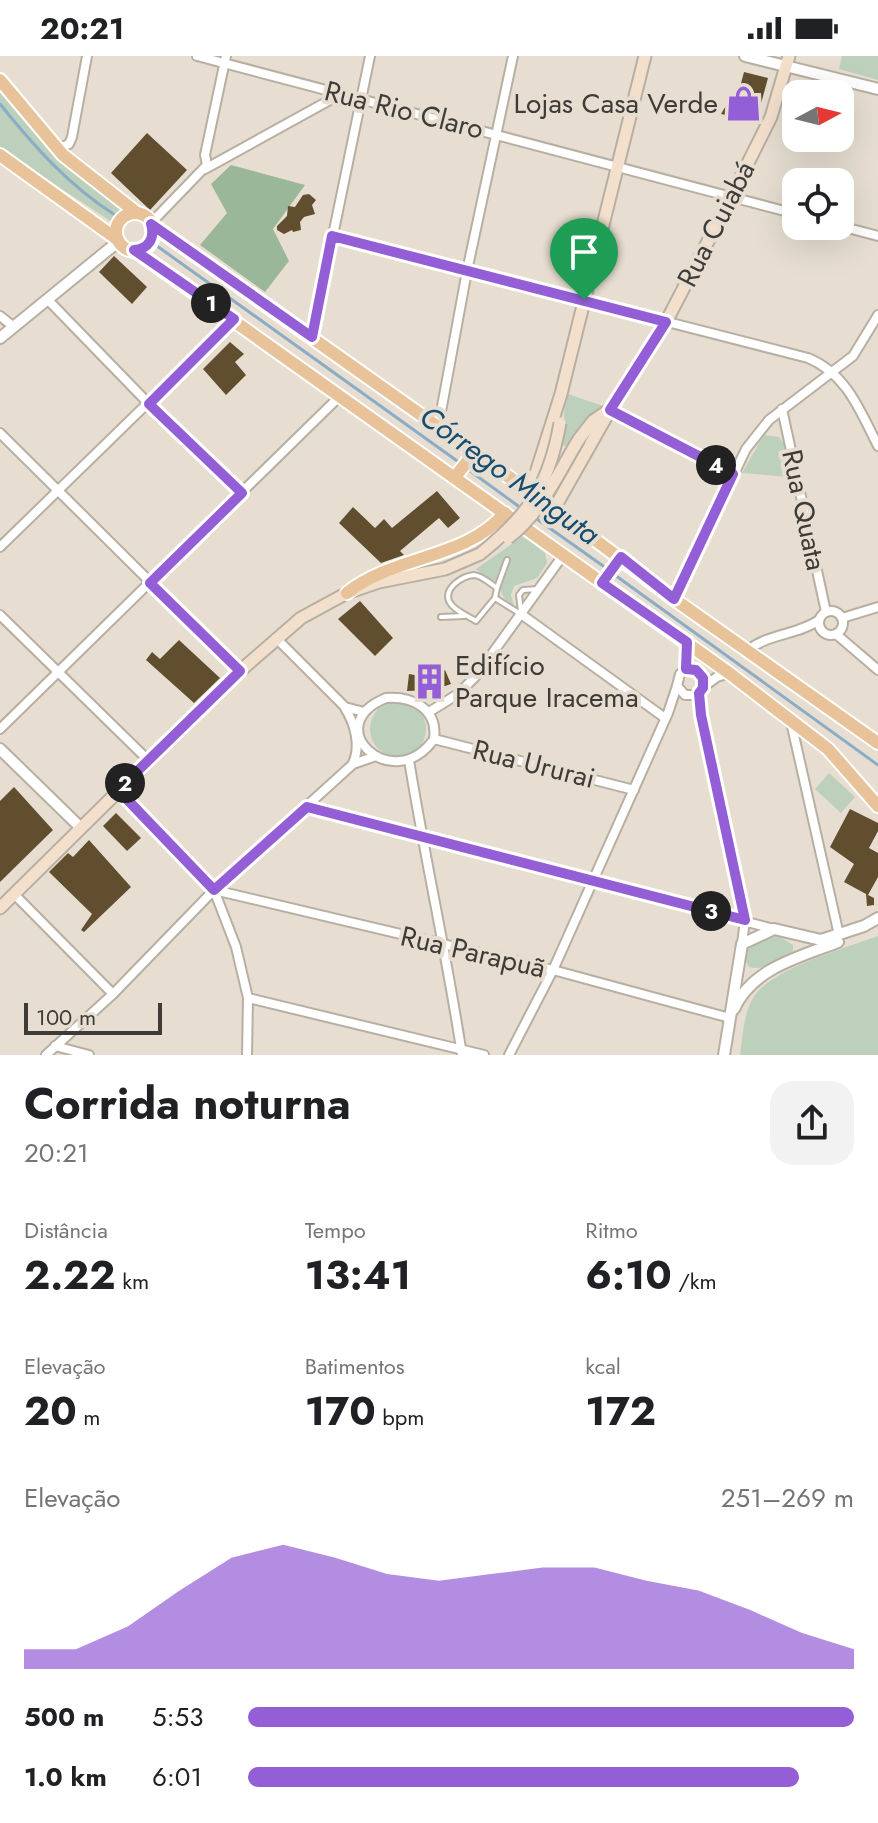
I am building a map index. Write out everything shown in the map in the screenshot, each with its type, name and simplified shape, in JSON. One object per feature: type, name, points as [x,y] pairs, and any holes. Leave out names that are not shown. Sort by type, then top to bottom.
[{"type":"main road","points":[[524,488],[536,473],[561,394],[645,56]]},
{"type":"main road","name":"Rua Cuiabá","points":[[554,509],[610,410],[666,322],[771,117],[788,61]]},
{"type":"main road","points":[[0,80],[57,149],[148,219],[438,428],[464,466],[505,513],[564,554],[674,599],[878,743]]},
{"type":"main road","points":[[0,155],[121,245],[234,319],[340,396],[464,466],[524,488],[554,509],[611,571],[687,642],[841,761],[878,806]]},
{"type":"main road","points":[[121,245],[116,228],[121,219],[129,214],[148,219]]},
{"type":"main road","points":[[121,245],[144,248],[151,241],[153,232],[148,219]]},
{"type":"main road","points":[[480,554],[507,531],[538,494],[551,464],[560,423],[561,394]]},
{"type":"main road","points":[[347,593],[379,582],[445,569],[500,543],[522,527],[579,439],[593,421],[610,410]]},
{"type":"main road","points":[[0,908],[240,671],[301,618],[381,571],[471,541],[494,526],[505,513]]},
{"type":"street","points":[[57,149],[69,144],[72,137],[87,56]]},
{"type":"street","name":"Rua Rio Claro","points":[[197,56],[226,60],[339,95],[496,133],[782,210]]},
{"type":"street","points":[[312,337],[370,56]]},
{"type":"street","points":[[438,428],[467,271],[513,56]]},
{"type":"street","points":[[745,56],[788,61],[878,89]]},
{"type":"street","points":[[212,164],[205,155],[226,60]]},
{"type":"street","points":[[148,219],[212,164],[339,95]]},
{"type":"street","points":[[854,230],[878,236]]},
{"type":"street","points":[[332,236],[824,364],[850,393],[878,446]]},
{"type":"street","points":[[0,338],[121,245]]},
{"type":"street","points":[[48,300],[149,404],[242,493]]},
{"type":"street","points":[[674,599],[733,474],[758,433],[782,409],[834,373],[864,342],[878,315]]},
{"type":"street","points":[[0,316],[14,327]]},
{"type":"street","points":[[0,547],[234,319]]},
{"type":"street","points":[[0,729],[340,396]]},
{"type":"street","name":"Rua Quata","points":[[782,409],[826,612]]},
{"type":"street","points":[[610,410],[733,474]]},
{"type":"street","points":[[0,433],[240,671]]},
{"type":"street","points":[[429,712],[468,685],[564,554]]},
{"type":"street","points":[[842,618],[878,607]]},
{"type":"street","points":[[748,650],[769,638],[811,626],[826,612],[835,612],[842,618],[842,627],[836,634]]},
{"type":"street","points":[[521,614],[667,716]]},
{"type":"street","points":[[0,615],[148,760]]},
{"type":"street","points":[[819,620],[822,630]]},
{"type":"street","points":[[811,626],[828,634],[836,634],[878,670]]},
{"type":"street","points":[[276,638],[345,707],[351,718],[357,747],[353,764]]},
{"type":"street","points":[[509,1055],[553,970],[667,716],[678,678],[686,669],[687,642]]},
{"type":"street","points":[[686,669],[700,674],[695,693],[745,920],[724,1055]]},
{"type":"street","points":[[667,716],[717,677],[729,673]]},
{"type":"street","points":[[677,686],[695,693]]},
{"type":"street","points":[[395,697],[409,699],[429,712],[434,724],[434,739],[423,752],[409,760],[376,756],[362,745],[358,727],[364,712],[377,702],[395,697]]},
{"type":"street","points":[[345,707],[364,712]]},
{"type":"street","points":[[790,719],[839,935]]},
{"type":"street","points":[[798,754],[813,738]]},
{"type":"street","name":"Rua Ururai","points":[[434,739],[634,790]]},
{"type":"street","points":[[0,749],[81,828]]},
{"type":"street","points":[[46,1055],[113,994],[214,890],[353,764],[376,756]]},
{"type":"street","points":[[409,760],[462,1052]]},
{"type":"street","points":[[118,790],[214,890],[236,947],[248,998],[247,1055]]},
{"type":"street","points":[[307,807],[795,935],[821,940],[878,918]]},
{"type":"street","name":"Rua Parapuã","points":[[214,890],[553,970],[730,1018]]},
{"type":"street","points":[[14,894],[113,994]]},
{"type":"street","points":[[730,1018],[745,989],[763,974],[878,926]]},
{"type":"street","points":[[741,950],[774,929]]},
{"type":"street","points":[[792,960],[797,948],[795,935]]},
{"type":"street","points":[[741,950],[751,971],[763,974]]},
{"type":"street","points":[[248,998],[484,1055]]},
{"type":"street","points":[[55,1046],[89,1055]]},
{"type":"lane","points":[[497,588],[474,575],[455,582],[449,601],[476,621],[495,598],[507,560]]},
{"type":"lane","points":[[495,598],[521,614]]},
{"type":"lane","points":[[441,617],[466,615]]},
{"type":"green space","points":[[842,56],[878,56],[878,80],[839,69]]},
{"type":"green space","points":[[0,85],[123,207],[112,222],[0,150]]},
{"type":"green space","points":[[231,165],[305,185],[273,229],[289,261],[265,292],[200,245],[227,213],[211,184]]},
{"type":"green space","points":[[565,393],[603,406],[584,425],[569,448],[563,445]]},
{"type":"green space","points":[[764,435],[779,437],[784,444],[789,477],[742,473]]},
{"type":"green space","points":[[523,536],[545,553],[547,563],[537,578],[514,586],[511,595],[514,606],[503,596],[502,582],[488,579],[476,569]]},
{"type":"green space","points":[[398,701],[418,709],[426,729],[418,749],[398,757],[378,749],[370,729],[378,709]]},
{"type":"green space","points":[[829,773],[855,797],[841,813],[815,789]]},
{"type":"green space","points":[[767,936],[780,937],[793,945],[793,951],[773,965],[749,967],[743,956],[743,947]]},
{"type":"green space","points":[[878,936],[878,1055],[740,1055],[748,1009],[764,985],[812,960]]},
{"type":"building","name":"Lojas Casa Verde","points":[[744,72],[768,78],[756,122],[721,114],[735,90],[739,91]]},
{"type":"building","points":[[147,133],[187,170],[150,210],[111,173]]},
{"type":"building","points":[[309,194],[316,200],[312,205],[315,214],[304,217],[300,222],[301,230],[284,234],[277,230],[287,216],[288,206],[295,207],[303,195]]},
{"type":"building","points":[[114,256],[147,287],[132,304],[99,272]]},
{"type":"building","points":[[230,342],[244,354],[235,362],[246,375],[226,395],[203,369]]},
{"type":"building","points":[[437,491],[460,518],[448,528],[439,518],[400,551],[404,555],[381,563],[339,523],[353,507],[375,528],[384,519],[392,528]]},
{"type":"building","points":[[360,601],[393,638],[375,656],[338,619]]},
{"type":"building","points":[[179,640],[220,678],[194,703],[146,660],[152,652],[160,659]]},
{"type":"building","name":"Edifício Parque Iracema","points":[[424,665],[430,677],[445,670],[451,684],[433,690],[407,691],[409,674],[420,676]]},
{"type":"building","points":[[14,787],[53,830],[0,882],[0,801]]},
{"type":"building","points":[[850,809],[878,823],[878,831],[869,848],[878,853],[878,877],[868,895],[874,898],[874,905],[867,906],[866,894],[844,882],[854,864],[830,847]]},
{"type":"building","points":[[116,813],[141,838],[127,851],[103,826]]},
{"type":"building","points":[[89,840],[131,887],[84,932],[81,930],[92,914],[49,872],[68,853],[73,857]]},
{"type":"waterway","name":"Córrego Minguta","points":[[0,104],[53,164],[82,191],[115,215]]},
{"type":"waterway","name":"Córrego Minguta","points":[[157,246],[460,463]]},
{"type":"waterway","name":"Córrego Minguta","points":[[466,468],[521,508]]},
{"type":"waterway","name":"Córrego Minguta","points":[[534,517],[606,568]]},
{"type":"waterway","name":"Córrego Minguta","points":[[612,573],[878,765]]},
{"type":"place","name":"Lojas Casa Verde","points":[[744,103]]},
{"type":"place","name":"Edifício Parque Iracema","points":[[429,681]]},
{"type":"route","points":[[151,224],[312,337],[332,236],[584,300],[666,322],[610,410],[733,474],[674,599],[621,557],[602,583],[687,642],[686,669],[696,670],[703,678],[703,688],[699,693],[701,715],[745,920],[307,807],[214,890],[118,790],[240,671],[150,583],[242,493],[149,404],[234,319],[134,250],[144,248],[151,241],[151,224]]}]
